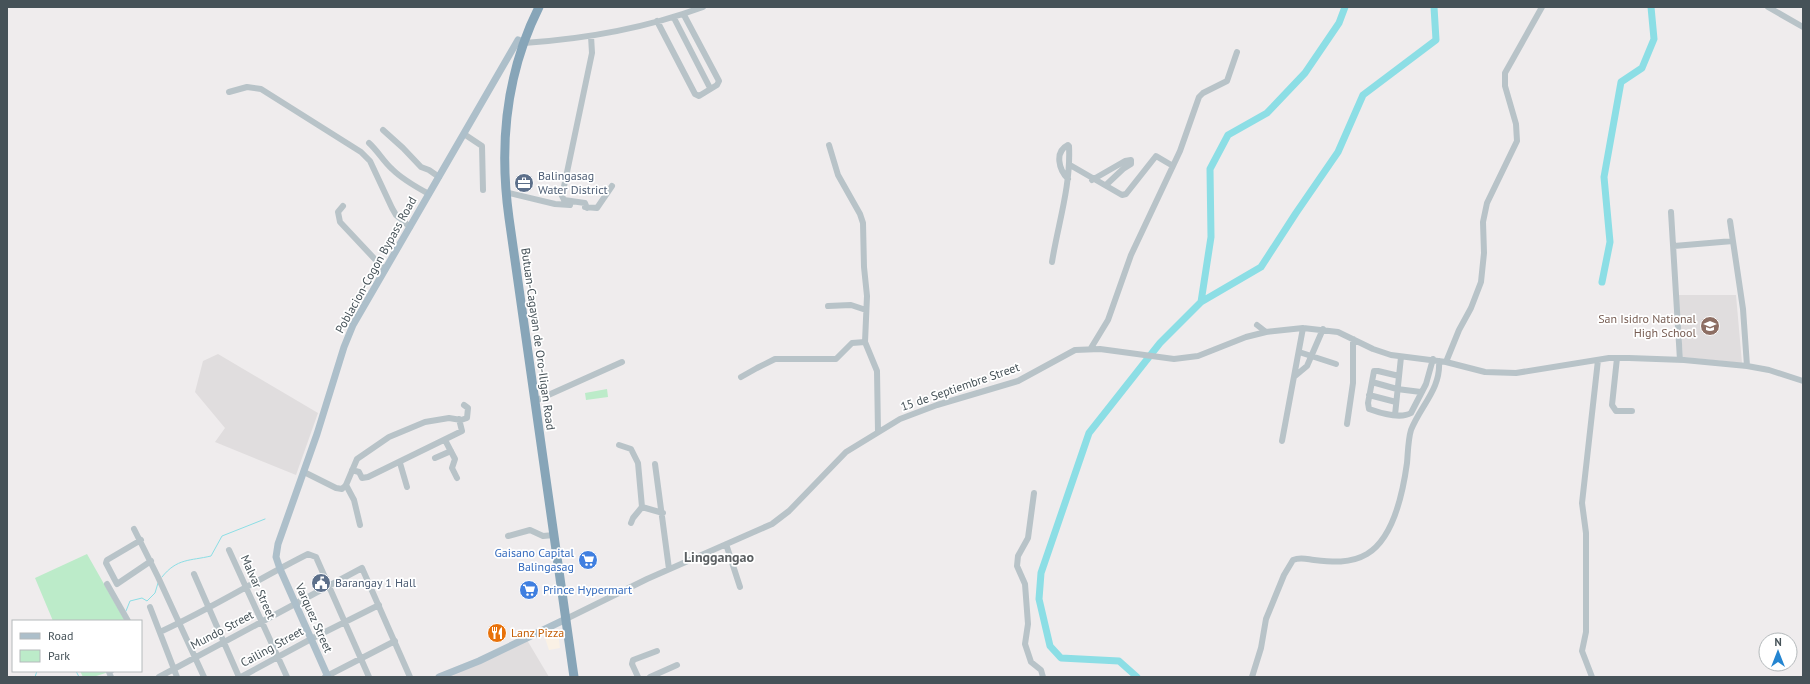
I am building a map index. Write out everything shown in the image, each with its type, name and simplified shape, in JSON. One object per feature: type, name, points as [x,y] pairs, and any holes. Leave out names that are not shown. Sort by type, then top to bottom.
[{"type":"highway","name":"Butuan-Cagayan de Oro-Iligan Road","points":[[540,7],[524,43],[514,79],[504,145],[506,192],[574,677]]},
{"type":"main road","name":"Poblacion-Cogon Bypass Road","points":[[280,569],[276,557],[278,544],[304,472],[348,336],[384,270],[518,40],[524,43]]},
{"type":"main road","name":"Varquez Street","points":[[280,569],[311,638],[326,677]]},
{"type":"main road","name":"15 de Septiembre Street","points":[[439,677],[479,661],[566,618]]},
{"type":"street","points":[[524,43],[591,36],[674,18],[703,7]]},
{"type":"street","points":[[1446,362],[1459,330],[1472,308],[1481,282],[1484,253],[1483,222],[1487,203],[1517,141],[1516,124],[1505,86],[1505,72],[1542,7]]},
{"type":"street","points":[[1768,7],[1803,27]]},
{"type":"street","points":[[657,21],[695,94],[699,96],[719,83],[684,15]]},
{"type":"street","points":[[674,18],[710,88]]},
{"type":"street","points":[[587,208],[585,203],[564,200],[562,196],[592,53],[591,36]]},
{"type":"street","points":[[1091,348],[1108,320],[1131,254],[1173,166],[1199,97],[1203,93],[1227,81],[1237,52]]},
{"type":"street","points":[[229,92],[247,87],[261,89],[361,152],[370,161],[386,198],[396,215],[410,227]]},
{"type":"street","points":[[383,130],[421,167],[430,170],[439,177]]},
{"type":"street","points":[[464,134],[482,146],[483,190]]},
{"type":"street","points":[[369,143],[380,152],[388,164],[398,174],[429,194]]},
{"type":"street","points":[[829,145],[838,175],[862,218],[867,296],[865,342],[877,371],[878,432]]},
{"type":"street","points":[[1052,262],[1068,179],[1070,165],[1069,146],[1066,145],[1058,161],[1062,171],[1068,179]]},
{"type":"street","points":[[1070,165],[1092,180],[1106,185],[1120,194],[1125,194],[1156,156],[1173,166]]},
{"type":"street","points":[[1092,180],[1125,161],[1132,160],[1131,164],[1123,169],[1106,185]]},
{"type":"street","points":[[506,192],[555,204],[596,208],[612,186]]},
{"type":"street","points":[[343,206],[338,212],[340,222],[384,270]]},
{"type":"street","points":[[1671,212],[1680,360]]},
{"type":"street","points":[[1730,221],[1742,309],[1747,366]]},
{"type":"street","points":[[1674,246],[1733,241]]},
{"type":"street","points":[[828,306],[851,305],[866,310]]},
{"type":"street","points":[[1257,325],[1266,332]]},
{"type":"street","points":[[1282,441],[1303,328]]},
{"type":"street","name":"15 de Septiembre Street","points":[[566,618],[669,569],[778,520],[789,512],[846,452],[900,419],[931,407],[1018,381],[1075,350],[1091,348],[1167,358],[1192,358],[1246,337],[1266,332],[1303,328],[1323,329],[1338,332],[1377,351],[1401,357],[1436,360],[1485,372],[1502,374],[1617,358],[1680,360],[1747,366],[1769,370],[1803,381]]},
{"type":"street","points":[[1295,376],[1306,369],[1323,329]]},
{"type":"street","points":[[1347,424],[1353,383],[1354,339]]},
{"type":"street","points":[[741,377],[756,368],[775,360],[836,359],[852,343],[865,342]]},
{"type":"street","points":[[1299,352],[1336,364]]},
{"type":"street","points":[[1394,415],[1401,357]]},
{"type":"street","points":[[1617,358],[1612,405],[1616,410],[1632,411]]},
{"type":"street","points":[[1399,376],[1376,370],[1373,373],[1369,395],[1369,409],[1404,416],[1411,413],[1436,360]]},
{"type":"street","points":[[1252,677],[1261,648],[1266,618],[1284,574],[1293,560],[1302,558],[1332,562],[1350,561],[1373,550],[1386,535],[1403,488],[1411,430],[1436,385],[1439,372],[1436,360]]},
{"type":"street","points":[[1592,677],[1582,651],[1586,632],[1586,533],[1582,503],[1598,360]]},
{"type":"street","points":[[535,401],[622,362]]},
{"type":"street","points":[[1372,382],[1398,389],[1421,392]]},
{"type":"street","points":[[1369,395],[1396,402]]},
{"type":"street","points":[[304,472],[338,489],[342,489],[346,485],[359,457],[394,435],[425,422],[449,418],[467,418],[468,408],[464,405]]},
{"type":"street","points":[[352,470],[359,472],[362,478],[367,478],[400,463],[462,431],[459,419]]},
{"type":"street","points":[[445,440],[456,460],[452,468],[458,478]]},
{"type":"street","points":[[619,445],[631,449],[637,459],[640,509],[631,523]]},
{"type":"street","points":[[434,458],[451,451]]},
{"type":"street","points":[[400,463],[407,487]]},
{"type":"street","points":[[655,464],[663,512],[669,569]]},
{"type":"street","points":[[346,485],[354,500],[360,525]]},
{"type":"street","points":[[1034,494],[1028,538],[1018,556],[1017,566],[1025,584],[1028,624],[1025,644],[1031,662],[1041,670],[1042,677]]},
{"type":"street","points":[[640,509],[663,512]]},
{"type":"street","points":[[134,530],[141,540],[204,677]]},
{"type":"street","points":[[508,536],[530,530],[543,536],[554,535]]},
{"type":"street","points":[[141,540],[108,560],[106,563],[117,584],[151,561]]},
{"type":"street","points":[[726,544],[740,587]]},
{"type":"street","name":"Malvar Street","points":[[229,550],[286,677]]},
{"type":"street","points":[[160,632],[209,608],[308,554],[312,554],[316,557],[369,677]]},
{"type":"street","name":"Mundo Street","points":[[159,677],[359,568],[364,570],[379,605]]},
{"type":"street","points":[[194,574],[240,677]]},
{"type":"street","points":[[107,584],[127,620]]},
{"type":"street","points":[[379,605],[410,677]]},
{"type":"street","name":"Cailing Street","points":[[240,677],[311,638],[379,605]]},
{"type":"street","points":[[150,606],[177,677]]},
{"type":"street","points":[[326,677],[395,641]]},
{"type":"street","points":[[638,677],[632,664],[633,660],[657,651]]},
{"type":"street","points":[[650,677],[677,665]]},
{"type":"shaded area","name":"San Isidro National High School","points":[[1678,295],[1736,295],[1742,363],[1683,357]]},
{"type":"shaded area","points":[[218,354],[318,413],[296,475],[215,442],[225,428],[195,392],[203,361]]},
{"type":"shaded area","points":[[555,630],[558,632],[560,648],[549,650],[544,635]]},
{"type":"shaded area","points":[[527,640],[549,677],[445,677]]},
{"type":"green space","points":[[607,389],[608,397],[586,400],[585,393]]},
{"type":"green space","points":[[87,554],[124,620],[53,620],[35,578]]},
{"type":"green space","points":[[80,672],[109,672],[93,677],[83,677]]},
{"type":"waterway","points":[[1201,302],[1211,237],[1210,169],[1228,135],[1267,113],[1305,73],[1339,23],[1345,7]]},
{"type":"waterway","points":[[1137,677],[1119,661],[1061,658],[1050,646],[1039,599],[1041,573],[1089,433],[1160,343],[1201,302],[1261,267],[1338,152],[1363,95],[1436,40],[1434,7]]},
{"type":"waterway","points":[[1602,282],[1610,242],[1604,177],[1621,82],[1642,68],[1654,39],[1651,7]]},
{"type":"waterway","points":[[162,577],[173,566],[179,563],[211,556],[222,536],[265,519]]},
{"type":"waterway","points":[[126,611],[130,601],[142,598],[147,601],[155,593],[158,583]]},
{"type":"waterway","points":[[35,677],[37,672]]},
{"type":"waterway","points":[[76,672],[79,677]]},
{"type":"place","name":"Balingasag Water District","points":[[524,183]]},
{"type":"place","name":"San Isidro National High School","points":[[1710,326]]},
{"type":"place","name":"Gaisano Capital Balingasag","points":[[588,560]]},
{"type":"place","name":"Barangay 1 Hall","points":[[321,583]]},
{"type":"place","name":"Prince Hypermart","points":[[529,590]]},
{"type":"place","name":"Lanz Pizza","points":[[497,633]]},
{"type":"district","name":"Linggangao","points":[[719,557]]}]
